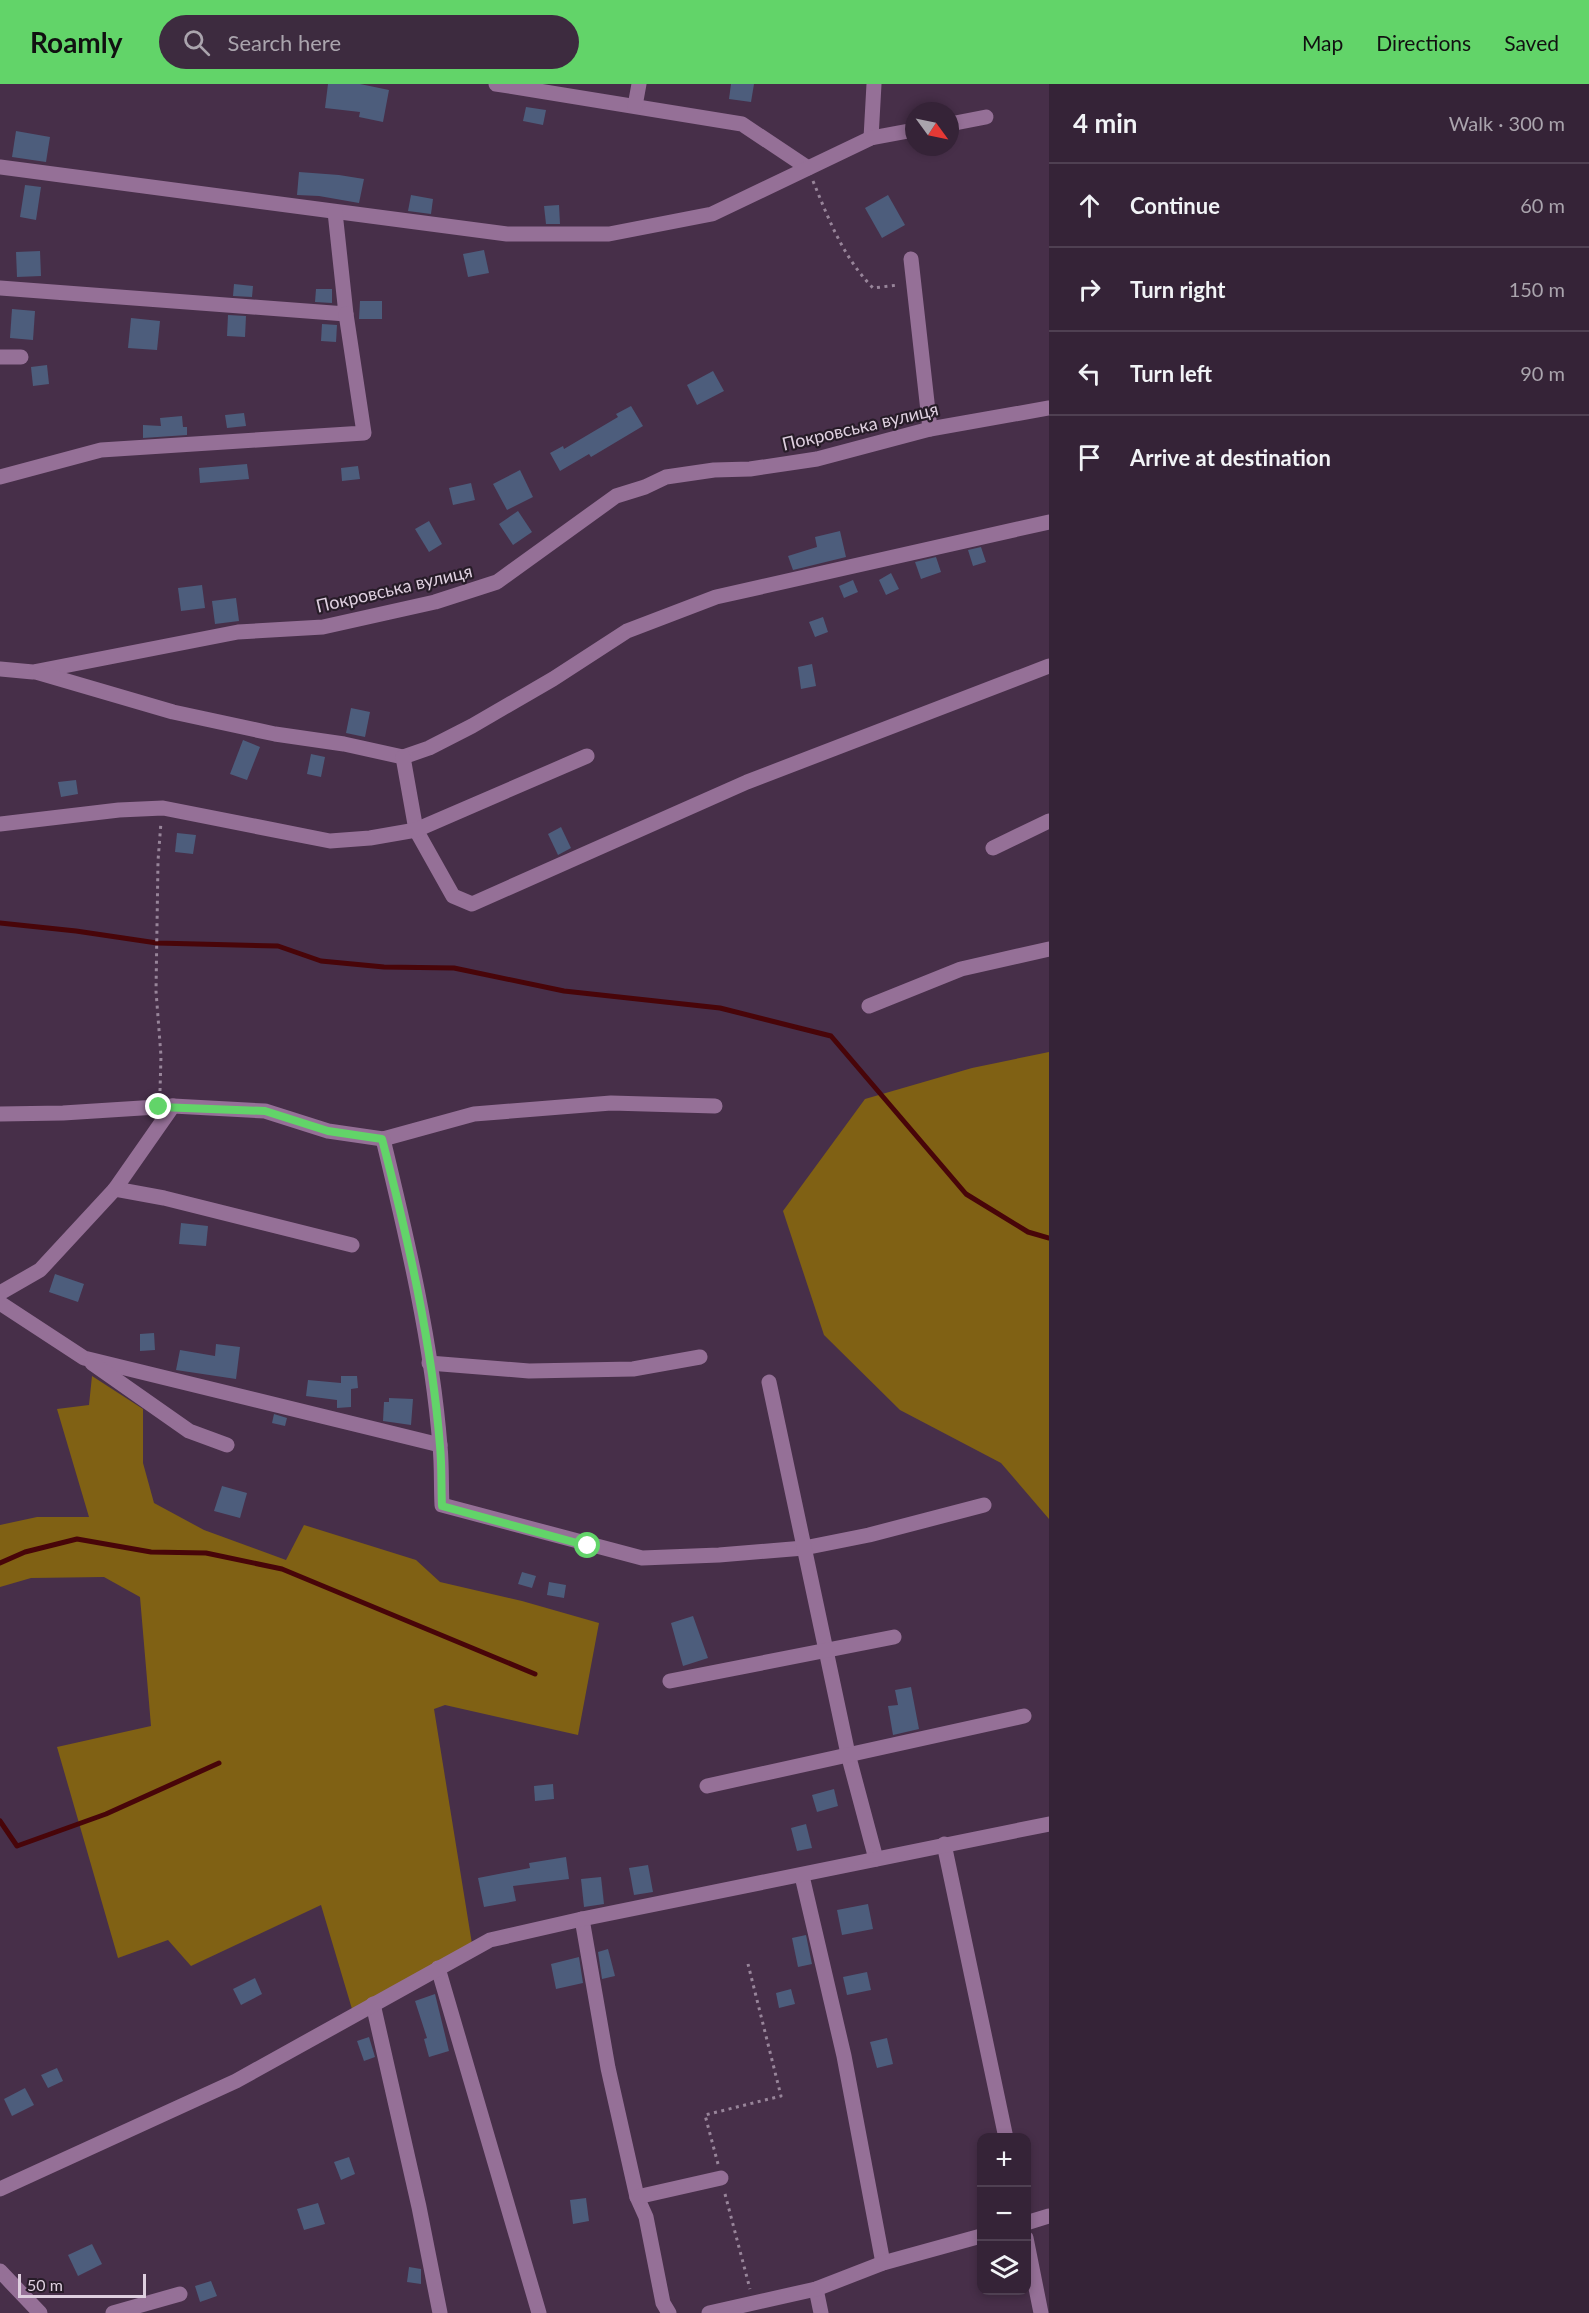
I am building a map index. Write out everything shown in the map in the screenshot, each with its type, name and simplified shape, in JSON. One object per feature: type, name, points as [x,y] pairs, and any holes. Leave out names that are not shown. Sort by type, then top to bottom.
[{"type":"street","points":[[496,84],[524,86],[742,124],[808,168]]},
{"type":"street","points":[[635,106],[639,84]]},
{"type":"street","points":[[871,138],[874,84]]},
{"type":"street","points":[[959,122],[986,117]]},
{"type":"street","points":[[0,167],[507,234],[609,234],[712,214],[871,138],[905,132]]},
{"type":"street","points":[[0,477],[101,450],[364,433],[346,314],[335,212]]},
{"type":"street","points":[[911,259],[930,429]]},
{"type":"street","points":[[0,288],[346,314]]},
{"type":"street","points":[[0,357],[21,357]]},
{"type":"street","name":"Покровська вулиця","points":[[0,669],[33,672],[238,632],[323,627],[435,602],[497,582],[616,496],[645,487],[666,477],[714,470],[750,469],[817,459],[930,429],[1049,408]]},
{"type":"street","points":[[33,672],[173,712],[275,734],[344,744],[403,756],[429,748],[472,726],[553,679],[627,631],[716,597],[1049,522]]},
{"type":"street","points":[[403,756],[416,830],[453,896],[472,904],[747,782],[1049,666]]},
{"type":"street","points":[[0,824],[119,810],[163,808],[330,841],[370,838],[416,830],[587,756]]},
{"type":"street","points":[[993,848],[1049,821]]},
{"type":"street","points":[[869,1006],[961,969],[1049,949]]},
{"type":"street","points":[[0,1114],[63,1113],[166,1106],[265,1111],[328,1131],[382,1139],[474,1114],[611,1103],[715,1106]]},
{"type":"street","points":[[0,1293],[40,1270],[115,1189],[166,1106]]},
{"type":"street","points":[[382,1139],[406,1234],[429,1363],[440,1446],[442,1506],[588,1546],[642,1558],[804,1548],[869,1535],[984,1505]]},
{"type":"street","points":[[115,1189],[164,1198],[352,1245]]},
{"type":"street","points":[[0,1303],[189,1431],[227,1445]]},
{"type":"street","points":[[429,1363],[529,1371],[633,1369],[700,1357]]},
{"type":"street","points":[[84,1358],[440,1446]]},
{"type":"street","points":[[769,1382],[848,1754],[876,1859]]},
{"type":"street","points":[[670,1681],[894,1637]]},
{"type":"street","points":[[707,1786],[1024,1716]]},
{"type":"street","points":[[0,2189],[237,2081],[490,1940],[582,1919],[1049,1824]]},
{"type":"street","points":[[944,1844],[1005,2133]]},
{"type":"street","points":[[802,1876],[844,2056],[883,2263]]},
{"type":"street","points":[[582,1919],[608,2068],[638,2197],[646,2217],[663,2303],[669,2313]]},
{"type":"street","points":[[438,1968],[539,2313]]},
{"type":"street","points":[[373,2004],[419,2207],[440,2313]]},
{"type":"street","points":[[638,2197],[721,2178]]},
{"type":"street","points":[[1031,2221],[1049,2216]]},
{"type":"street","points":[[709,2313],[816,2289],[883,2263],[977,2237]]},
{"type":"street","points":[[1027,2241],[1041,2313]]},
{"type":"street","points":[[0,2271],[40,2313]]},
{"type":"street","points":[[816,2289],[821,2313]]},
{"type":"street","points":[[112,2313],[180,2294]]},
{"type":"path","points":[[808,168],[834,234],[858,272],[873,288],[914,284]]},
{"type":"path","points":[[163,808],[158,861],[156,992],[166,1106]]},
{"type":"path","points":[[748,1964],[781,2096],[705,2115],[753,2302]]},
{"type":"shaded area","points":[[1049,1052],[1049,1519],[1001,1463],[900,1410],[824,1335],[783,1211],[865,1099],[972,1068]]},
{"type":"shaded area","points":[[92,1376],[143,1409],[143,1463],[154,1503],[204,1530],[286,1560],[304,1525],[416,1560],[440,1582],[522,1601],[599,1623],[578,1735],[445,1705],[434,1709],[472,1944],[352,2009],[321,1905],[191,1966],[168,1940],[118,1958],[57,1747],[151,1726],[140,1597],[104,1577],[31,1578],[0,1587],[0,1525],[37,1517],[89,1517],[57,1409],[89,1405]]},
{"type":"building","points":[[328,84],[360,84],[389,90],[383,122],[359,117],[360,112],[325,108]]},
{"type":"building","points":[[731,84],[754,84],[751,102],[729,99]]},
{"type":"building","points":[[526,107],[546,110],[543,125],[523,121]]},
{"type":"building","points":[[16,131],[50,137],[46,162],[12,157]]},
{"type":"building","points":[[299,172],[364,179],[359,203],[319,196],[297,195]]},
{"type":"building","points":[[25,185],[41,187],[36,220],[20,217]]},
{"type":"building","points":[[411,195],[433,199],[431,214],[408,211]]},
{"type":"building","points":[[888,195],[905,225],[882,238],[865,208]]},
{"type":"building","points":[[559,205],[560,224],[546,224],[544,206]]},
{"type":"building","points":[[484,250],[489,273],[468,277],[463,254]]},
{"type":"building","points":[[40,251],[41,276],[17,277],[16,252]]},
{"type":"building","points":[[234,284],[253,286],[252,297],[233,296]]},
{"type":"building","points":[[316,289],[332,289],[332,303],[315,302]]},
{"type":"building","points":[[360,301],[382,301],[382,319],[359,319]]},
{"type":"building","points":[[12,309],[35,311],[33,340],[10,338]]},
{"type":"building","points":[[228,315],[246,316],[245,337],[227,336]]},
{"type":"building","points":[[131,318],[160,321],[157,350],[128,348]]},
{"type":"building","points":[[322,324],[337,325],[336,342],[321,341]]},
{"type":"building","points":[[47,365],[49,384],[33,386],[31,367]]},
{"type":"building","points":[[713,371],[724,391],[697,405],[687,385]]},
{"type":"building","points":[[631,406],[643,426],[591,457],[589,454],[560,471],[550,453],[563,446],[564,449],[618,417],[616,414]]},
{"type":"building","points":[[244,413],[246,426],[227,428],[225,415]]},
{"type":"building","points":[[182,416],[183,427],[187,427],[187,435],[143,438],[143,425],[161,426],[160,418]]},
{"type":"building","points":[[247,464],[249,479],[200,483],[199,468]]},
{"type":"building","points":[[358,466],[360,479],[342,481],[341,468]]},
{"type":"building","points":[[520,470],[533,497],[507,510],[493,484]]},
{"type":"building","points":[[471,483],[475,500],[453,505],[449,488]]},
{"type":"building","points":[[518,511],[532,532],[513,545],[499,524]]},
{"type":"building","points":[[429,521],[442,544],[429,552],[415,529]]},
{"type":"building","points":[[840,531],[846,557],[793,570],[788,556],[817,547],[815,537]]},
{"type":"building","points":[[981,547],[986,562],[973,566],[968,550]]},
{"type":"building","points":[[936,557],[941,572],[921,579],[915,562]]},
{"type":"building","points":[[891,573],[899,589],[886,595],[879,580]]},
{"type":"building","points":[[853,580],[858,592],[844,598],[839,586]]},
{"type":"building","points":[[202,585],[205,608],[181,611],[178,588]]},
{"type":"building","points":[[236,598],[239,621],[215,624],[212,601]]},
{"type":"building","points":[[823,617],[828,632],[815,637],[809,622]]},
{"type":"building","points":[[812,664],[816,686],[801,689],[798,667]]},
{"type":"building","points":[[351,708],[370,712],[365,737],[346,733]]},
{"type":"building","points":[[243,740],[260,747],[247,780],[230,774]]},
{"type":"building","points":[[311,754],[325,757],[321,777],[307,774]]},
{"type":"building","points":[[76,780],[78,794],[61,797],[58,782]]},
{"type":"building","points":[[561,827],[571,848],[558,855],[548,834]]},
{"type":"building","points":[[177,833],[196,835],[193,854],[175,852]]},
{"type":"building","points":[[181,1223],[208,1226],[206,1246],[179,1244]]},
{"type":"building","points":[[55,1274],[84,1284],[78,1302],[49,1292]]},
{"type":"building","points":[[154,1333],[155,1350],[140,1351],[140,1334]]},
{"type":"building","points":[[216,1344],[240,1347],[236,1379],[176,1370],[180,1350],[215,1356]]},
{"type":"building","points":[[341,1376],[357,1376],[358,1388],[351,1389],[351,1407],[337,1408],[337,1400],[306,1396],[308,1380],[341,1383]]},
{"type":"building","points":[[389,1398],[413,1399],[411,1425],[383,1421],[384,1402],[389,1402]]},
{"type":"building","points":[[274,1414],[287,1418],[285,1426],[272,1423]]},
{"type":"building","points":[[222,1486],[247,1493],[240,1518],[214,1511]]},
{"type":"building","points":[[522,1572],[536,1576],[532,1588],[518,1584]]},
{"type":"building","points":[[549,1582],[566,1585],[564,1598],[547,1595]]},
{"type":"building","points":[[693,1616],[708,1658],[683,1666],[671,1623]]},
{"type":"building","points":[[911,1687],[919,1729],[893,1735],[888,1706],[898,1705],[895,1690]]},
{"type":"building","points":[[553,1784],[554,1799],[535,1801],[534,1786]]},
{"type":"building","points":[[834,1789],[838,1806],[817,1812],[812,1795]]},
{"type":"building","points":[[806,1824],[812,1848],[797,1851],[791,1828]]},
{"type":"building","points":[[566,1857],[569,1879],[513,1886],[516,1901],[484,1907],[478,1878],[530,1868],[529,1863]]},
{"type":"building","points":[[648,1865],[653,1892],[634,1895],[629,1868]]},
{"type":"building","points":[[601,1877],[604,1904],[584,1907],[581,1879]]},
{"type":"building","points":[[868,1904],[873,1929],[842,1935],[837,1910]]},
{"type":"building","points":[[806,1935],[812,1964],[798,1967],[792,1938]]},
{"type":"building","points":[[608,1949],[615,1976],[602,1979],[598,1952]]},
{"type":"building","points":[[579,1957],[583,1983],[556,1989],[551,1964]]},
{"type":"building","points":[[867,1972],[871,1990],[847,1995],[843,1977]]},
{"type":"building","points":[[255,1978],[262,1994],[241,2005],[233,1989]]},
{"type":"building","points":[[791,1989],[795,2004],[779,2008],[776,1993]]},
{"type":"building","points":[[435,1994],[449,2051],[429,2057],[424,2039],[427,2038],[415,2001]]},
{"type":"building","points":[[369,2037],[375,2057],[364,2061],[357,2041]]},
{"type":"building","points":[[887,2038],[893,2064],[877,2068],[870,2042]]},
{"type":"building","points":[[57,2068],[63,2081],[48,2088],[41,2075]]},
{"type":"building","points":[[25,2088],[34,2105],[12,2116],[4,2099]]},
{"type":"building","points":[[349,2157],[355,2174],[341,2180],[334,2162]]},
{"type":"building","points":[[586,2198],[589,2221],[573,2224],[570,2200]]},
{"type":"building","points":[[318,2203],[325,2224],[304,2230],[297,2209]]},
{"type":"building","points":[[92,2244],[102,2264],[78,2276],[68,2255]]},
{"type":"building","points":[[409,2267],[421,2269],[421,2284],[407,2282]]},
{"type":"building","points":[[211,2281],[217,2296],[200,2302],[195,2286]]},
{"type":"waterway","points":[[0,923],[157,943],[278,946],[321,961],[384,967],[454,968],[564,991],[720,1008],[831,1036],[966,1194],[1028,1232],[1049,1238]]},
{"type":"waterway","points":[[0,1563],[25,1552],[77,1539],[151,1552],[206,1553],[282,1569],[535,1674]]},
{"type":"waterway","points":[[0,1821],[17,1846],[106,1814],[219,1763]]},
{"type":"route","points":[[159,1107],[265,1111],[328,1131],[382,1139],[406,1234],[429,1363],[440,1446],[442,1506],[588,1546]]}]
